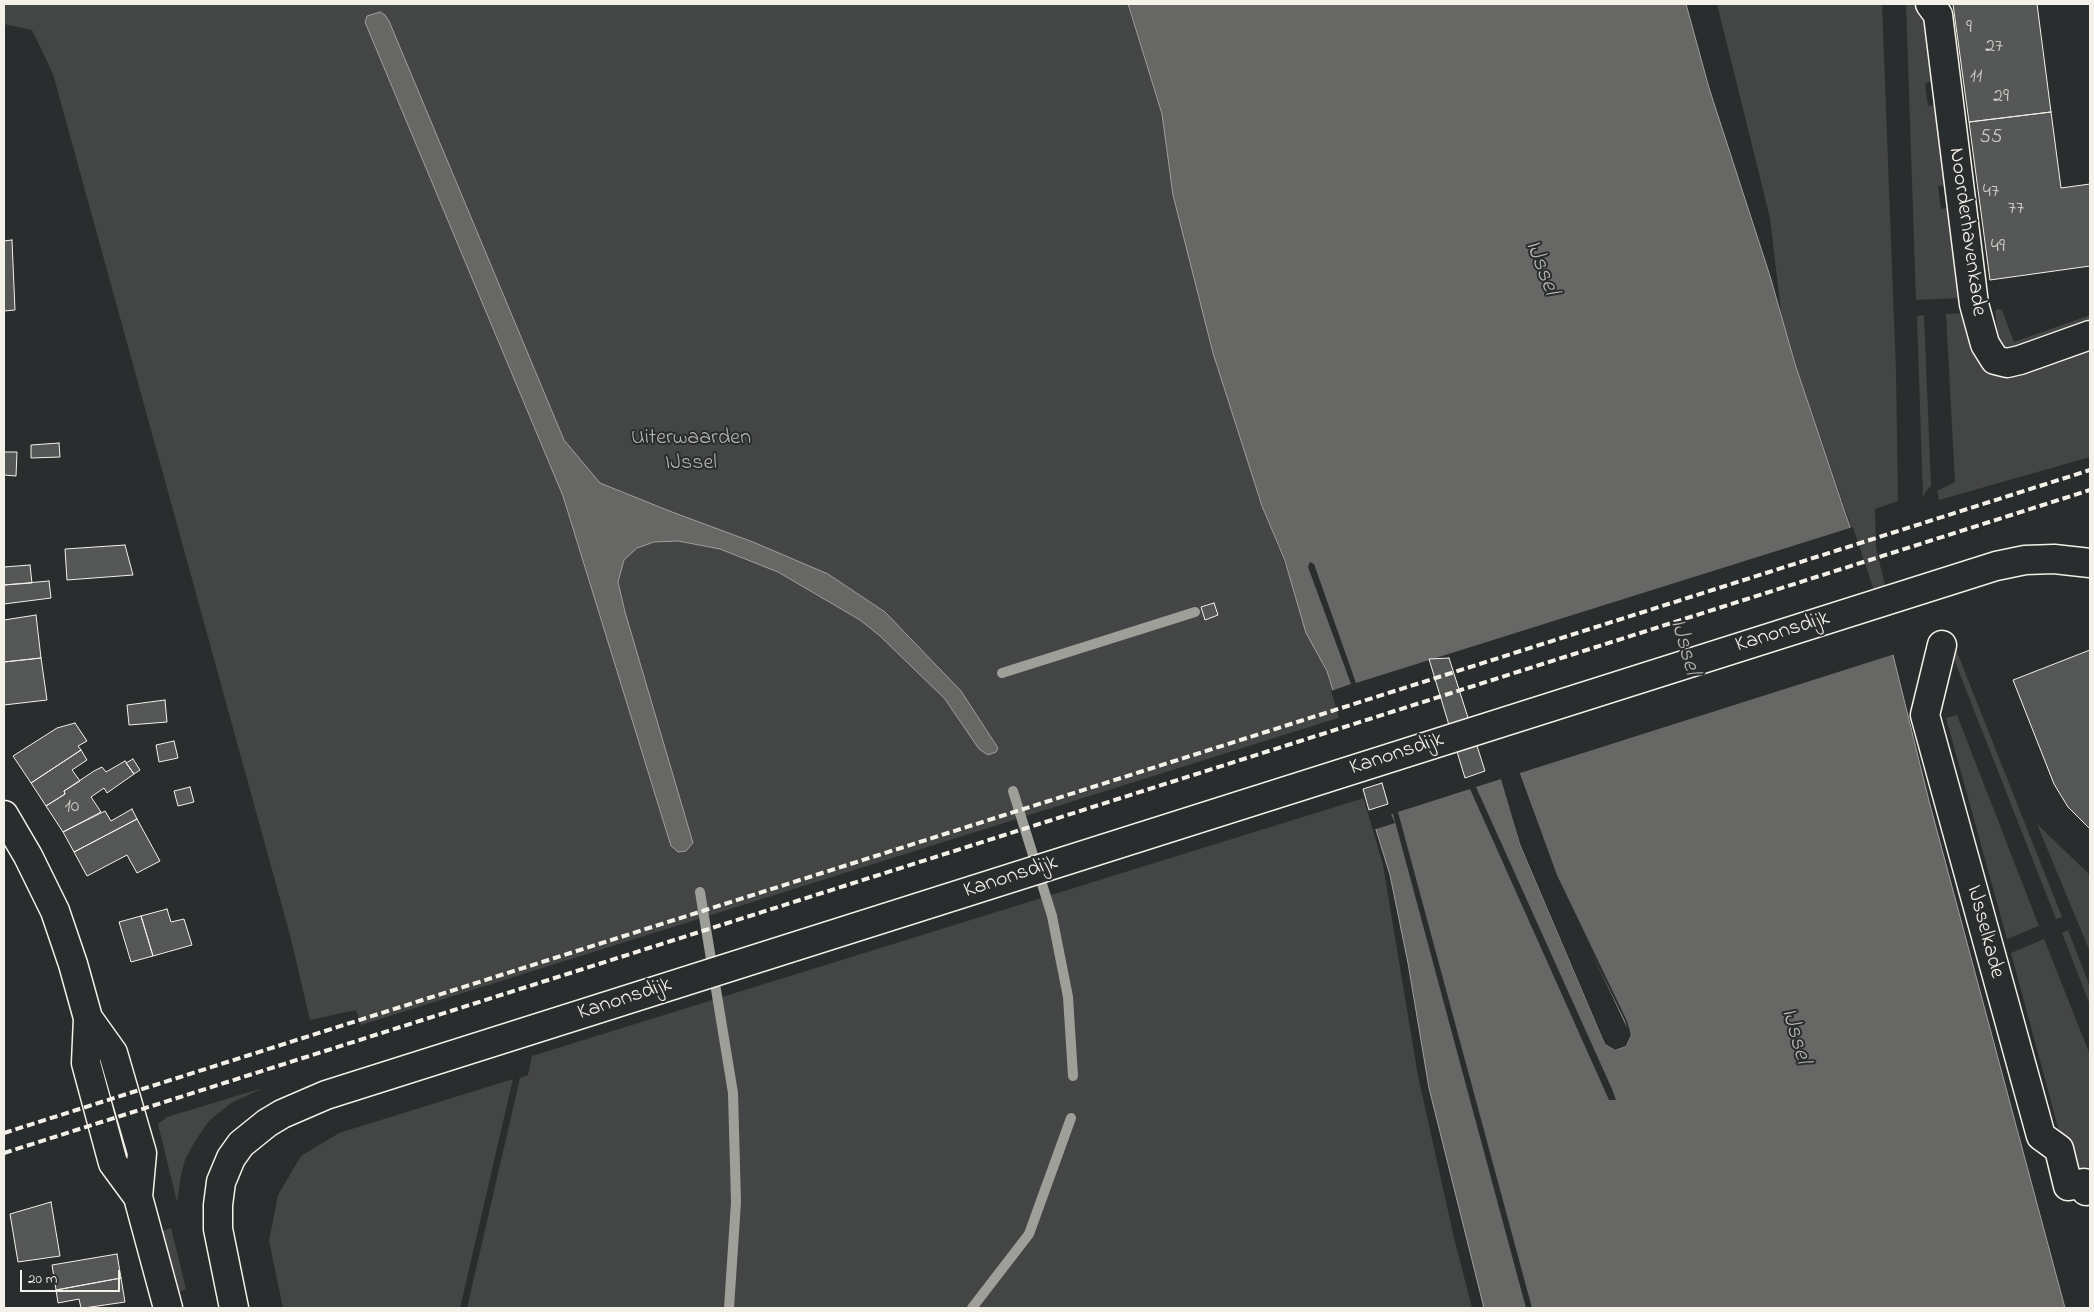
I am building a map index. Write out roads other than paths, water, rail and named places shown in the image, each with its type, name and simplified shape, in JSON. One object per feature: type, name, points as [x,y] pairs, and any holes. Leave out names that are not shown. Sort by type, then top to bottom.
[{"type":"street","name":"Noorderhavenkade","points":[[1930,4],[1938,15],[1974,304],[1985,344],[1994,360],[2007,363],[2090,335]]},
{"type":"street","name":"Kanonsdijk","points":[[234,1308],[218,1229],[218,1205],[222,1182],[231,1158],[241,1144],[267,1123],[326,1095],[1954,579],[2025,560],[2054,559],[2090,563]]},
{"type":"street","name":"IJsselkade","points":[[1942,645],[1925,715],[2041,1136],[2058,1150],[2068,1186],[2084,1183],[2089,1196]]},
{"type":"street","points":[[4,815],[28,856],[55,911],[73,964],[88,1018],[113,1053],[142,1152],[138,1196],[168,1308]]},
{"type":"water","name":"IJssel","points":[[1128,4],[1686,4],[1709,88],[1770,276],[1795,364],[1893,655],[1929,801],[2065,1308],[1484,1308],[1429,1088],[1408,963],[1390,875],[1327,671],[1306,633],[1285,561],[1262,506],[1213,353],[1173,195],[1162,114]],"holes":[[[1507,761],[1517,765],[1556,875],[1631,1035],[1626,1046],[1615,1050],[1605,1044],[1520,844],[1499,765]]]},
{"type":"water","points":[[380,12],[389,21],[564,440],[600,483],[753,542],[828,574],[885,612],[961,691],[998,748],[996,752],[988,755],[979,749],[945,699],[880,636],[860,620],[778,572],[720,549],[678,541],[654,542],[637,548],[624,560],[618,582],[625,612],[693,843],[686,851],[678,852],[671,846],[563,496],[365,22],[367,16]]},
{"type":"waterway","points":[[1002,673],[1195,612]]},
{"type":"waterway","points":[[1013,791],[1052,916],[1068,997],[1073,1076]]},
{"type":"waterway","points":[[700,892],[733,1093],[736,1202],[729,1308]]},
{"type":"waterway","points":[[972,1308],[1029,1234],[1071,1118]]},
{"type":"railway","points":[[4,1133],[2090,470]]},
{"type":"railway","points":[[4,1153],[2090,490]]},
{"type":"park label","name":"Uiterwaarden IJssel","points":[[691,452]]}]
